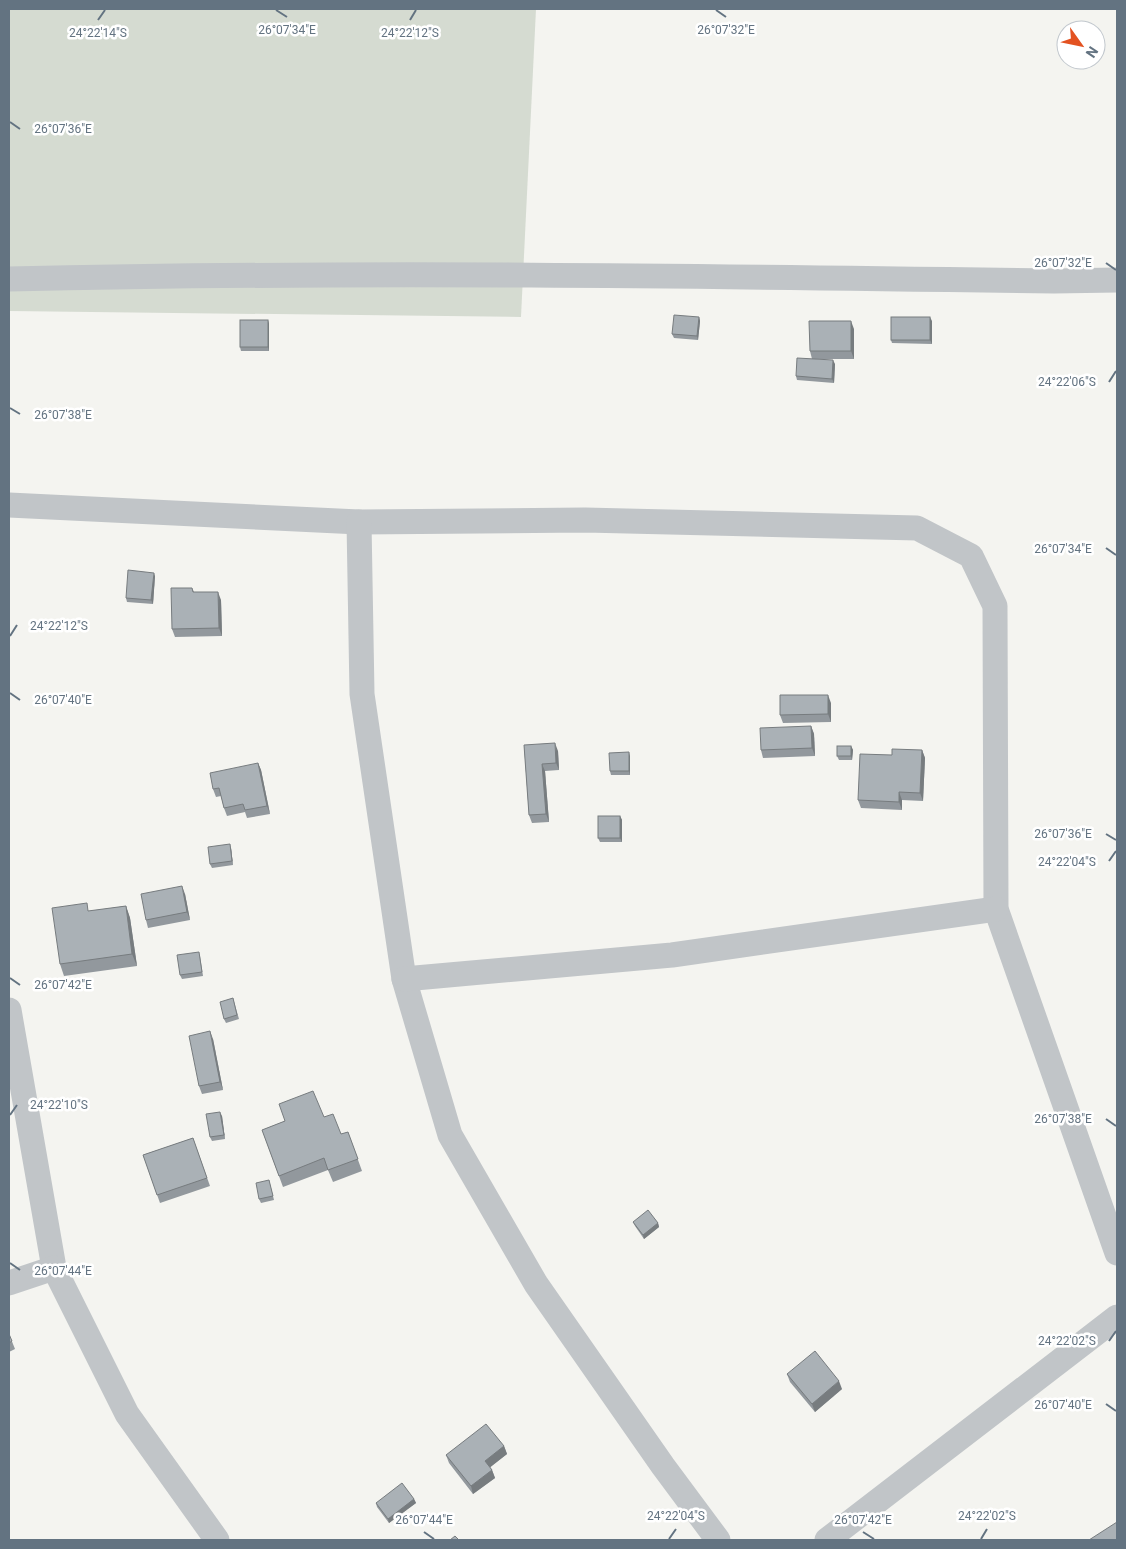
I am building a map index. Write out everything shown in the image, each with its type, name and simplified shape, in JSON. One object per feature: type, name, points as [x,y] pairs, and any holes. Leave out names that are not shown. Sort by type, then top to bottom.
[{"type":"street","points":[[9,279],[142,276],[614,275],[1054,281],[1117,280]]},
{"type":"street","points":[[9,506],[359,522],[585,520],[917,528],[971,556],[995,606],[996,909],[1117,1253]]},
{"type":"street","points":[[359,522],[362,694],[404,979],[450,1135],[536,1284],[663,1466],[718,1540]]},
{"type":"street","points":[[404,979],[672,955],[996,909]]},
{"type":"street","points":[[9,1010],[54,1268],[127,1414],[217,1540]]},
{"type":"street","points":[[9,1283],[54,1268]]},
{"type":"street","points":[[827,1540],[1117,1317]]},
{"type":"shaded area","points":[[9,9],[536,9],[521,317],[9,311]]},
{"type":"building","points":[[674,315],[699,317],[697,336],[672,334]]},
{"type":"building","points":[[891,317],[930,317],[930,340],[891,340]]},
{"type":"building","points":[[240,320],[268,320],[268,347],[240,347]]},
{"type":"building","points":[[809,321],[851,321],[851,351],[810,351]]},
{"type":"building","points":[[797,358],[833,360],[832,379],[796,376]]},
{"type":"building","points":[[128,570],[154,573],[151,600],[126,598]]},
{"type":"building","points":[[171,588],[192,588],[193,592],[218,592],[219,628],[172,629]]},
{"type":"building","points":[[780,695],[828,695],[828,714],[780,715]]},
{"type":"building","points":[[811,726],[812,748],[761,750],[760,728]]},
{"type":"building","points":[[555,743],[556,763],[542,764],[546,814],[529,815],[524,745]]},
{"type":"building","points":[[837,746],[851,746],[851,756],[837,756]]},
{"type":"building","points":[[892,749],[922,750],[920,793],[899,792],[899,802],[858,800],[860,754],[892,755]]},
{"type":"building","points":[[629,752],[629,771],[610,771],[609,753]]},
{"type":"building","points":[[258,763],[267,806],[245,810],[243,804],[224,808],[219,788],[213,789],[210,773]]},
{"type":"building","points":[[598,816],[620,816],[620,838],[598,838]]},
{"type":"building","points":[[230,844],[232,861],[210,864],[208,847]]},
{"type":"building","points":[[182,886],[187,912],[146,920],[141,894]]},
{"type":"building","points":[[87,903],[88,911],[126,906],[132,954],[60,964],[52,908]]},
{"type":"building","points":[[199,952],[202,972],[180,975],[177,955]]},
{"type":"building","points":[[233,998],[237,1015],[224,1019],[220,1002]]},
{"type":"building","points":[[210,1031],[220,1082],[199,1086],[189,1036]]},
{"type":"building","points":[[313,1091],[324,1117],[333,1114],[341,1134],[348,1132],[358,1159],[328,1170],[324,1158],[279,1176],[262,1130],[285,1121],[279,1104]]},
{"type":"building","points":[[220,1112],[224,1135],[210,1137],[206,1114]]},
{"type":"building","points":[[193,1138],[207,1178],[157,1195],[143,1155]]},
{"type":"building","points":[[269,1180],[273,1196],[259,1199],[256,1183]]},
{"type":"building","points":[[648,1210],[658,1223],[643,1235],[633,1222]]},
{"type":"building","points":[[815,1351],[839,1381],[812,1404],[787,1374]]},
{"type":"building","points":[[486,1424],[504,1446],[485,1461],[492,1470],[471,1486],[446,1455]]},
{"type":"building","points":[[402,1483],[414,1499],[388,1519],[376,1503]]},
{"type":"building","points":[[1117,1522],[1117,1540],[1089,1540]]},
{"type":"building","points":[[455,1536],[459,1540],[450,1540]]}]
